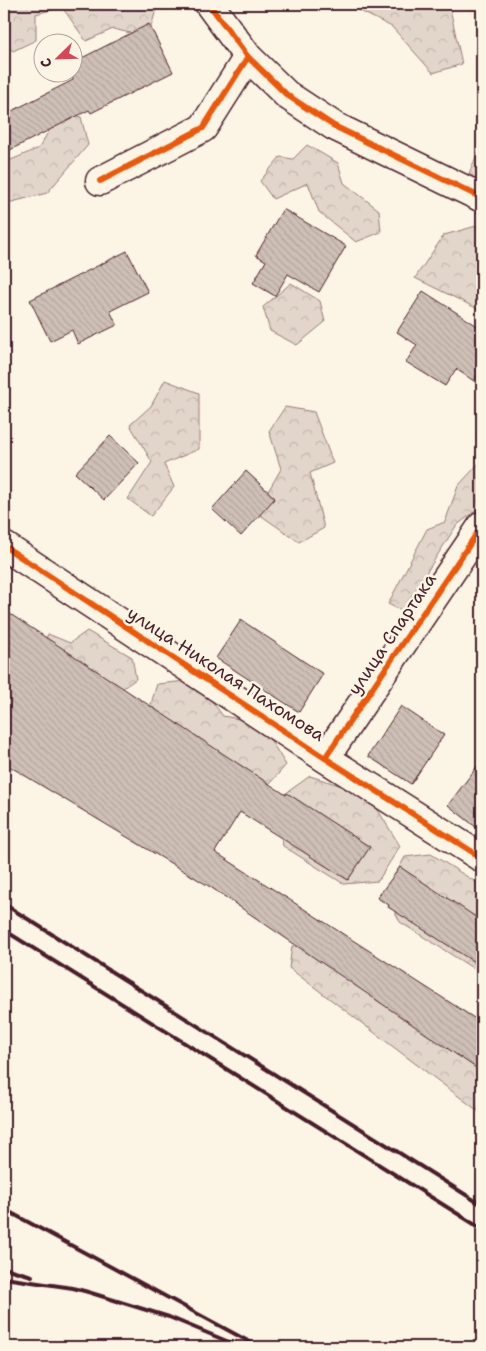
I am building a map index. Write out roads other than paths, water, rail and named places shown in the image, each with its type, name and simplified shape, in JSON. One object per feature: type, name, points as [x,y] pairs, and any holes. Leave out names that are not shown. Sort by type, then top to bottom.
[{"type":"street","points":[[209,4],[248,57],[287,95],[334,126],[482,198]]},
{"type":"street","points":[[100,182],[203,128],[248,57]]},
{"type":"street","name":"улица Спартака","points":[[325,758],[482,526]]},
{"type":"street","name":"улица Николая Пахомова","points":[[4,546],[325,758],[482,858]]},
{"type":"railway","points":[[4,904],[482,1205]]},
{"type":"railway","points":[[4,930],[482,1229]]},
{"type":"railway","points":[[4,1209],[259,1347]]},
{"type":"railway","points":[[4,1268],[32,1276]]},
{"type":"railway","points":[[4,1278],[88,1292],[169,1317],[241,1347]]}]
